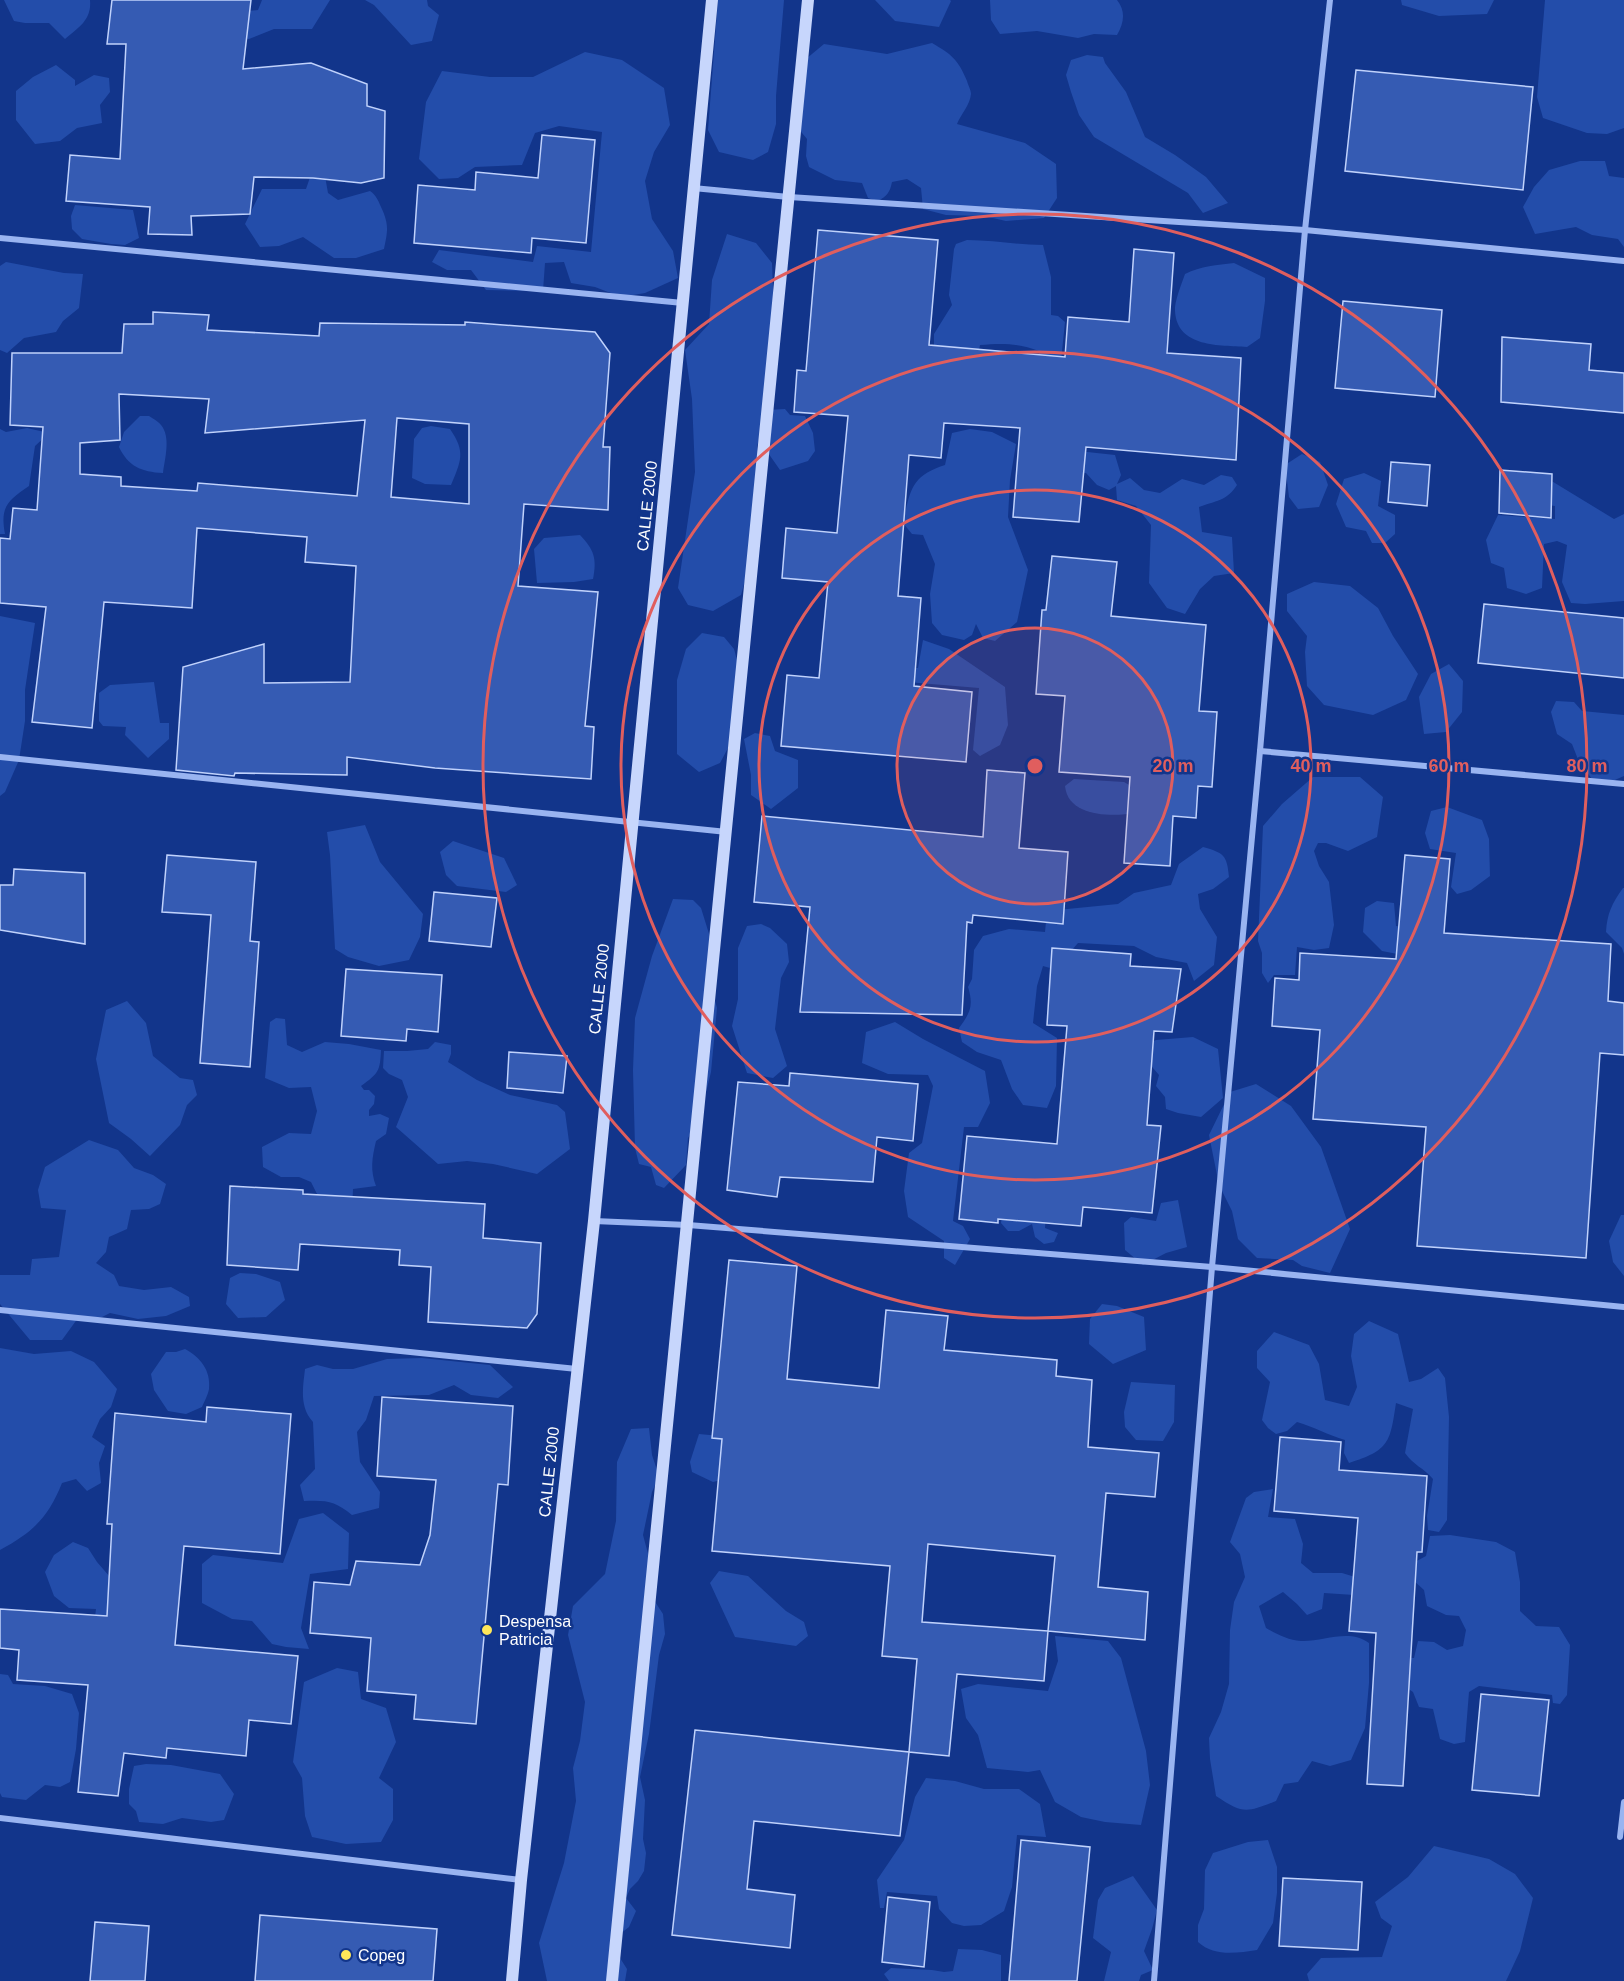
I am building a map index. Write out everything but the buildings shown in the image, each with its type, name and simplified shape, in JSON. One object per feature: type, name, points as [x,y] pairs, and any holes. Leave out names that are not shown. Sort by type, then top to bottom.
[{"type":"street","name":"CALLE 2000","points":[[512,1981],[594,1221],[712,0]]},
{"type":"street","points":[[612,1981],[808,0]]},
{"type":"street","points":[[1154,1981],[1212,1267],[1305,230],[1330,0]]},
{"type":"street","points":[[693,188],[789,197],[1305,230],[1624,261]]},
{"type":"street","points":[[0,238],[684,303]]},
{"type":"street","points":[[1260,751],[1624,784]]},
{"type":"street","points":[[0,757],[727,832]]},
{"type":"street","points":[[594,1221],[688,1225],[1212,1267],[1624,1307]]},
{"type":"street","points":[[0,1310],[577,1369]]},
{"type":"street","points":[[1620,1837],[1624,1802]]},
{"type":"street","points":[[0,1818],[521,1881]]},
{"type":"shaded area","points":[[4,0],[90,0],[90,7],[83,23],[65,39],[49,23],[14,21]]},
{"type":"shaded area","points":[[262,0],[330,0],[312,29],[274,29],[249,39],[183,31],[184,17],[258,10]]},
{"type":"shaded area","points":[[365,0],[427,0],[428,6],[439,15],[432,41],[411,45],[374,5]]},
{"type":"shaded area","points":[[718,0],[784,0],[776,96],[776,124],[768,152],[753,160],[719,152],[708,130]]},
{"type":"shaded area","points":[[875,0],[951,1],[939,27],[895,21]]},
{"type":"shaded area","points":[[990,0],[1117,0],[1122,8],[1122,22],[1117,35],[1094,34],[1078,38],[1037,31],[1000,34],[991,20]]},
{"type":"shaded area","points":[[1401,0],[1494,0],[1487,14],[1439,16],[1402,5]]},
{"type":"shaded area","points":[[1545,0],[1624,0],[1624,128],[1607,134],[1587,133],[1543,118],[1537,97]]},
{"type":"shaded area","points":[[932,43],[957,62],[971,91],[969,102],[957,124],[1025,143],[1056,164],[1057,198],[1044,218],[1006,221],[984,216],[946,215],[923,209],[921,188],[907,179],[892,182],[888,194],[877,201],[868,198],[862,183],[835,180],[809,167],[806,156],[807,139],[793,122],[800,64],[824,44],[887,54]]},
{"type":"shaded area","points":[[585,52],[622,60],[664,88],[670,125],[654,152],[645,181],[652,219],[673,251],[678,278],[645,293],[621,297],[595,287],[571,283],[564,262],[545,263],[543,291],[486,290],[471,270],[447,270],[432,262],[439,250],[533,262],[537,246],[591,252],[602,132],[559,126],[535,133],[522,165],[475,167],[458,178],[439,179],[419,159],[426,102],[442,71],[490,77],[533,77]]},
{"type":"shaded area","points":[[1087,55],[1103,57],[1126,92],[1145,137],[1206,177],[1228,203],[1203,213],[1188,193],[1094,137],[1079,115],[1066,75],[1071,60]]},
{"type":"shaded area","points":[[56,65],[75,80],[75,86],[94,75],[109,78],[110,92],[100,105],[102,123],[77,128],[60,141],[35,144],[16,120],[16,91],[33,77]]},
{"type":"shaded area","points":[[320,148],[328,193],[338,200],[370,191],[377,198],[387,223],[384,249],[356,258],[334,258],[303,237],[279,246],[260,247],[245,224],[262,189],[306,189]]},
{"type":"shaded area","points":[[1580,161],[1605,161],[1609,176],[1624,178],[1624,247],[1618,239],[1592,235],[1576,227],[1535,234],[1523,207],[1534,187],[1549,170]]},
{"type":"shaded area","points":[[75,205],[133,210],[139,238],[125,245],[82,239],[72,229],[71,216]]},
{"type":"shaded area","points":[[727,234],[756,243],[772,263],[774,313],[767,410],[785,409],[790,415],[805,416],[813,433],[815,451],[808,461],[780,470],[759,440],[757,446],[759,468],[751,559],[741,595],[713,611],[688,605],[678,588],[695,472],[692,399],[685,350],[709,324],[712,280]]},
{"type":"shaded area","points":[[967,240],[1043,245],[1051,277],[1051,315],[1058,316],[1065,322],[1060,371],[1038,374],[1039,351],[1010,344],[980,345],[976,365],[934,363],[934,334],[952,305],[949,295],[954,249],[956,244]]},
{"type":"shaded area","points":[[6,262],[64,273],[83,274],[79,308],[63,321],[56,332],[24,338],[7,353],[0,350],[0,266]]},
{"type":"shaded area","points":[[1234,263],[1265,278],[1265,301],[1260,338],[1247,347],[1213,344],[1192,338],[1183,332],[1175,311],[1185,274],[1215,265]]},
{"type":"shaded area","points":[[140,416],[149,416],[164,430],[166,448],[163,473],[136,467],[119,447],[124,432]]},
{"type":"shaded area","points":[[431,426],[450,429],[458,444],[459,463],[451,485],[425,484],[412,478],[414,439],[422,428]]},
{"type":"shaded area","points":[[27,428],[49,433],[35,446],[29,486],[10,501],[4,517],[5,534],[0,534],[0,429],[6,432]]},
{"type":"shaded area","points":[[970,429],[992,432],[1016,444],[1010,480],[1008,517],[1028,570],[1017,622],[995,641],[983,638],[976,624],[972,635],[964,640],[942,635],[932,623],[930,594],[935,564],[923,535],[912,534],[903,523],[910,494],[918,480],[933,469],[945,465],[952,433]]},
{"type":"shaded area","points":[[1069,450],[1115,455],[1121,475],[1117,484],[1130,478],[1144,490],[1160,493],[1182,479],[1204,485],[1221,475],[1232,477],[1237,485],[1229,494],[1220,500],[1199,507],[1202,532],[1232,537],[1234,573],[1214,576],[1200,589],[1185,614],[1167,608],[1149,583],[1151,525],[1136,506],[1117,500],[1116,486],[1109,490],[1097,485],[1086,473],[1056,472]]},
{"type":"shaded area","points":[[1302,454],[1320,462],[1328,485],[1319,507],[1298,509],[1289,497],[1285,465]]},
{"type":"shaded area","points":[[1364,473],[1381,481],[1378,506],[1395,515],[1395,534],[1385,543],[1372,543],[1366,531],[1346,527],[1336,504],[1344,479]]},
{"type":"shaded area","points":[[1545,477],[1614,519],[1624,514],[1624,601],[1571,603],[1562,582],[1567,545],[1557,541],[1544,544],[1542,588],[1526,594],[1507,588],[1504,568],[1491,563],[1486,540],[1498,515],[1555,519],[1555,506],[1539,504]]},
{"type":"shaded area","points":[[580,535],[593,555],[595,565],[593,579],[537,583],[534,549],[544,538]]},
{"type":"shaded area","points":[[1314,582],[1350,586],[1378,608],[1418,674],[1406,700],[1373,715],[1324,705],[1307,686],[1305,652],[1307,636],[1287,611],[1287,594]]},
{"type":"shaded area","points":[[0,616],[35,623],[25,690],[25,721],[19,760],[5,792],[0,796]]},
{"type":"shaded area","points":[[702,633],[724,637],[734,649],[742,678],[728,748],[720,763],[699,772],[677,754],[677,680],[686,649]]},
{"type":"shaded area","points":[[923,640],[949,649],[1005,687],[1008,725],[1000,745],[980,756],[973,750],[979,688],[883,680],[882,668],[918,668]]},
{"type":"shaded area","points":[[1449,664],[1463,681],[1462,712],[1446,732],[1424,734],[1419,697],[1431,674]]},
{"type":"shaded area","points":[[154,682],[160,723],[169,723],[169,739],[148,758],[125,735],[126,727],[103,726],[99,721],[99,693],[110,685]]},
{"type":"shaded area","points":[[1556,701],[1574,702],[1582,711],[1624,715],[1624,776],[1608,783],[1592,779],[1579,762],[1572,744],[1557,734],[1551,712]]},
{"type":"shaded area","points":[[755,733],[770,736],[775,751],[798,760],[798,788],[771,809],[751,795],[751,775],[744,739]]},
{"type":"shaded area","points":[[1313,777],[1360,777],[1383,797],[1377,837],[1348,851],[1326,843],[1318,843],[1314,851],[1319,866],[1329,882],[1334,925],[1329,948],[1314,950],[1297,947],[1295,975],[1274,975],[1268,983],[1262,973],[1262,953],[1258,941],[1263,826],[1282,804]]},
{"type":"shaded area","points":[[1074,779],[1124,782],[1138,790],[1135,813],[1115,815],[1092,813],[1082,809],[1068,796],[1065,786]]},
{"type":"shaded area","points":[[1447,807],[1482,820],[1489,839],[1490,876],[1471,890],[1457,894],[1451,887],[1456,853],[1430,849],[1425,833],[1431,811]]},
{"type":"shaded area","points":[[365,825],[380,862],[423,914],[420,937],[409,960],[379,966],[348,957],[335,949],[327,832]]},
{"type":"shaded area","points":[[453,841],[504,858],[517,885],[506,892],[457,886],[446,875],[440,852]]},
{"type":"shaded area","points":[[1203,847],[1223,856],[1229,877],[1213,889],[1198,894],[1200,909],[1217,937],[1214,965],[1194,981],[1187,963],[1156,957],[1134,946],[1078,943],[1071,951],[1064,972],[1043,966],[1037,986],[1033,1023],[1057,1038],[1056,1086],[1047,1108],[1023,1105],[1012,1089],[1001,1060],[977,1052],[962,1042],[959,1028],[970,1009],[971,999],[968,987],[972,979],[974,950],[983,936],[1009,929],[1045,932],[1047,911],[1118,904],[1134,893],[1171,885],[1179,864]]},
{"type":"shaded area","points":[[1623,888],[1624,954],[1622,948],[1606,932],[1611,909]]},
{"type":"shaded area","points":[[673,899],[693,900],[701,908],[710,937],[707,971],[717,1008],[711,1072],[699,1121],[688,1138],[686,1165],[664,1188],[656,1185],[651,1167],[639,1164],[635,1148],[633,1070],[635,1018],[652,956]]},
{"type":"shaded area","points":[[1377,901],[1394,903],[1396,926],[1415,929],[1408,956],[1382,951],[1363,932],[1365,908]]},
{"type":"shaded area","points":[[761,924],[770,928],[787,944],[789,962],[781,978],[775,1029],[787,1066],[773,1078],[747,1073],[732,1026],[738,999],[738,948],[747,926]]},
{"type":"shaded area","points":[[127,1001],[146,1023],[153,1056],[180,1078],[193,1080],[197,1095],[187,1105],[180,1125],[150,1156],[109,1123],[96,1059],[106,1010]]},
{"type":"shaded area","points":[[276,1018],[285,1019],[287,1045],[302,1052],[325,1042],[381,1050],[377,1071],[361,1086],[375,1096],[369,1116],[380,1114],[389,1118],[386,1134],[376,1141],[373,1153],[372,1169],[376,1186],[353,1189],[352,1214],[318,1196],[311,1182],[299,1177],[281,1177],[263,1167],[262,1147],[289,1133],[311,1134],[317,1111],[311,1087],[289,1088],[265,1078],[270,1022]]},
{"type":"shaded area","points":[[895,1022],[985,1071],[990,1103],[978,1127],[964,1127],[953,1221],[963,1226],[970,1239],[955,1265],[944,1258],[944,1241],[908,1217],[904,1191],[909,1153],[922,1143],[933,1086],[928,1075],[888,1074],[862,1063],[866,1032]]},
{"type":"shaded area","points":[[1193,1037],[1218,1049],[1223,1098],[1201,1117],[1166,1109],[1165,1097],[1156,1086],[1159,1075],[1141,1054],[1141,1046],[1156,1040]]},
{"type":"shaded area","points":[[435,1042],[451,1045],[448,1062],[477,1080],[510,1095],[557,1105],[565,1112],[570,1149],[537,1174],[467,1161],[438,1164],[396,1127],[408,1097],[402,1080],[389,1074],[383,1068],[384,1051],[428,1049]]},
{"type":"shaded area","points":[[1256,1084],[1291,1106],[1321,1147],[1350,1229],[1330,1273],[1302,1266],[1293,1260],[1257,1258],[1238,1239],[1232,1211],[1219,1185],[1209,1135],[1230,1092]]},
{"type":"shaded area","points":[[89,1140],[118,1150],[134,1168],[153,1175],[166,1184],[160,1204],[149,1209],[131,1210],[127,1229],[109,1237],[106,1252],[96,1263],[114,1275],[119,1286],[144,1290],[171,1287],[189,1297],[190,1306],[166,1316],[138,1319],[110,1313],[102,1317],[78,1318],[62,1340],[30,1340],[0,1304],[0,1275],[30,1275],[32,1259],[59,1257],[66,1210],[41,1208],[38,1190],[45,1167]]},
{"type":"shaded area","points":[[1007,1173],[1048,1183],[1045,1228],[1058,1233],[1054,1242],[1044,1244],[1035,1237],[1032,1224],[1019,1231],[1008,1231],[1001,1223]]},
{"type":"shaded area","points":[[1178,1200],[1187,1247],[1166,1253],[1143,1265],[1125,1250],[1124,1223],[1131,1217],[1156,1221],[1161,1203]]},
{"type":"shaded area","points":[[1621,1215],[1624,1215],[1624,1276],[1613,1262],[1609,1241]]},
{"type":"shaded area","points":[[240,1273],[256,1274],[280,1282],[285,1300],[266,1317],[238,1318],[226,1304],[230,1278]]},
{"type":"shaded area","points":[[1102,1304],[1117,1306],[1144,1317],[1146,1350],[1113,1364],[1089,1344],[1090,1319]]},
{"type":"shaded area","points":[[1369,1321],[1398,1334],[1409,1382],[1421,1379],[1438,1368],[1445,1378],[1449,1417],[1447,1520],[1439,1532],[1428,1530],[1427,1516],[1433,1479],[1405,1453],[1413,1409],[1396,1403],[1392,1427],[1386,1443],[1373,1454],[1349,1463],[1344,1453],[1345,1440],[1297,1422],[1287,1431],[1276,1434],[1262,1420],[1270,1382],[1257,1368],[1257,1351],[1274,1332],[1309,1345],[1319,1364],[1325,1400],[1349,1406],[1357,1387],[1351,1356],[1354,1334]]},
{"type":"shaded area","points":[[0,1348],[34,1354],[71,1351],[94,1362],[117,1389],[111,1407],[100,1419],[92,1437],[105,1446],[99,1463],[101,1483],[87,1491],[76,1479],[62,1483],[51,1506],[38,1523],[22,1537],[0,1550]]},
{"type":"shaded area","points":[[185,1349],[203,1365],[209,1382],[202,1407],[186,1414],[168,1411],[154,1390],[151,1374],[166,1352]]},
{"type":"shaded area","points":[[422,1358],[490,1365],[513,1387],[498,1398],[471,1395],[454,1385],[429,1395],[374,1396],[366,1420],[357,1432],[360,1462],[380,1492],[379,1508],[352,1515],[330,1502],[304,1501],[300,1485],[315,1469],[313,1422],[306,1410],[303,1397],[305,1369],[317,1365],[333,1369],[353,1369],[387,1359]]},
{"type":"shaded area","points":[[1131,1382],[1175,1385],[1174,1422],[1163,1441],[1136,1440],[1125,1427],[1124,1412]]},
{"type":"shaded area","points":[[649,1428],[652,1455],[659,1476],[652,1492],[643,1535],[650,1561],[648,1591],[663,1614],[665,1634],[659,1655],[649,1734],[640,1777],[645,1800],[644,1871],[626,1898],[636,1911],[629,1927],[620,1934],[613,1947],[627,1969],[625,1981],[547,1981],[539,1943],[564,1863],[576,1801],[573,1768],[580,1741],[585,1702],[568,1635],[573,1606],[605,1574],[616,1521],[617,1462],[631,1429]]},
{"type":"shaded area","points":[[699,1434],[720,1436],[745,1474],[713,1482],[692,1472],[690,1462]]},
{"type":"shaded area","points":[[1273,1489],[1268,1517],[1295,1519],[1303,1544],[1301,1563],[1313,1573],[1342,1573],[1365,1580],[1354,1595],[1324,1593],[1322,1609],[1307,1615],[1283,1592],[1259,1606],[1266,1628],[1287,1638],[1301,1641],[1353,1636],[1369,1643],[1369,1683],[1365,1728],[1351,1760],[1330,1766],[1312,1761],[1298,1782],[1284,1784],[1276,1801],[1245,1810],[1216,1796],[1209,1738],[1221,1712],[1229,1684],[1230,1630],[1234,1602],[1245,1577],[1240,1554],[1230,1542],[1246,1498],[1254,1492]]},
{"type":"shaded area","points":[[323,1513],[349,1533],[348,1569],[310,1574],[301,1628],[309,1649],[272,1644],[252,1621],[232,1619],[202,1603],[202,1564],[213,1555],[283,1563],[299,1519]]},
{"type":"shaded area","points":[[1450,1535],[1496,1542],[1515,1552],[1520,1582],[1520,1611],[1536,1626],[1559,1627],[1570,1645],[1567,1695],[1560,1704],[1553,1703],[1552,1695],[1479,1686],[1469,1692],[1465,1742],[1454,1744],[1440,1739],[1433,1709],[1419,1707],[1413,1692],[1404,1686],[1400,1657],[1414,1658],[1418,1641],[1434,1642],[1447,1650],[1463,1646],[1466,1630],[1459,1616],[1446,1615],[1427,1606],[1424,1590],[1413,1580],[1415,1562],[1426,1556],[1430,1536]]},
{"type":"shaded area","points":[[73,1542],[88,1548],[110,1577],[135,1585],[93,1632],[96,1609],[69,1608],[54,1596],[45,1572],[54,1555]]},
{"type":"shaded area","points":[[719,1571],[748,1576],[786,1611],[804,1622],[808,1636],[796,1646],[735,1637],[710,1583]]},
{"type":"shaded area","points":[[1055,1636],[1108,1641],[1121,1658],[1146,1751],[1150,1785],[1141,1825],[1081,1817],[1055,1802],[1040,1770],[1028,1772],[987,1768],[978,1735],[966,1718],[961,1689],[978,1684],[1048,1691],[1058,1661]]},
{"type":"shaded area","points":[[337,1668],[358,1672],[361,1699],[386,1708],[396,1742],[379,1778],[393,1789],[393,1820],[381,1842],[346,1844],[312,1837],[305,1816],[302,1778],[293,1762],[304,1682]]},
{"type":"shaded area","points":[[0,1674],[8,1675],[13,1684],[45,1686],[72,1694],[79,1713],[70,1782],[60,1787],[45,1785],[26,1800],[2,1797],[0,1793]]},
{"type":"shaded area","points":[[171,1765],[220,1774],[234,1794],[224,1820],[211,1822],[182,1818],[163,1824],[139,1822],[136,1811],[129,1804],[129,1789],[134,1766]]},
{"type":"shaded area","points":[[926,1778],[955,1781],[984,1789],[1019,1789],[1040,1804],[1046,1837],[1017,1835],[1012,1887],[1004,1911],[981,1925],[964,1926],[952,1923],[939,1909],[937,1896],[887,1892],[884,1908],[880,1908],[877,1880],[904,1840],[915,1797]]},
{"type":"shaded area","points":[[1268,1840],[1277,1867],[1277,1893],[1273,1923],[1257,1950],[1226,1953],[1204,1947],[1198,1942],[1198,1925],[1204,1909],[1205,1870],[1213,1853],[1248,1842]]},
{"type":"shaded area","points":[[1434,1846],[1489,1859],[1515,1874],[1533,1898],[1520,1951],[1506,1981],[1309,1981],[1307,1974],[1321,1958],[1382,1957],[1392,1926],[1381,1918],[1375,1902],[1408,1877]]},
{"type":"shaded area","points":[[1133,1876],[1157,1910],[1144,1951],[1153,1970],[1141,1975],[1139,1981],[1104,1981],[1111,1952],[1093,1938],[1098,1900],[1105,1888]]},
{"type":"shaded area","points":[[958,1949],[982,1950],[1001,1955],[1001,1981],[889,1981],[884,1974],[891,1968],[953,1971]]},
{"type":"place","name":"Despensa Patricia","points":[[487,1630]]},
{"type":"place","name":"Copeg","points":[[346,1955]]}]
